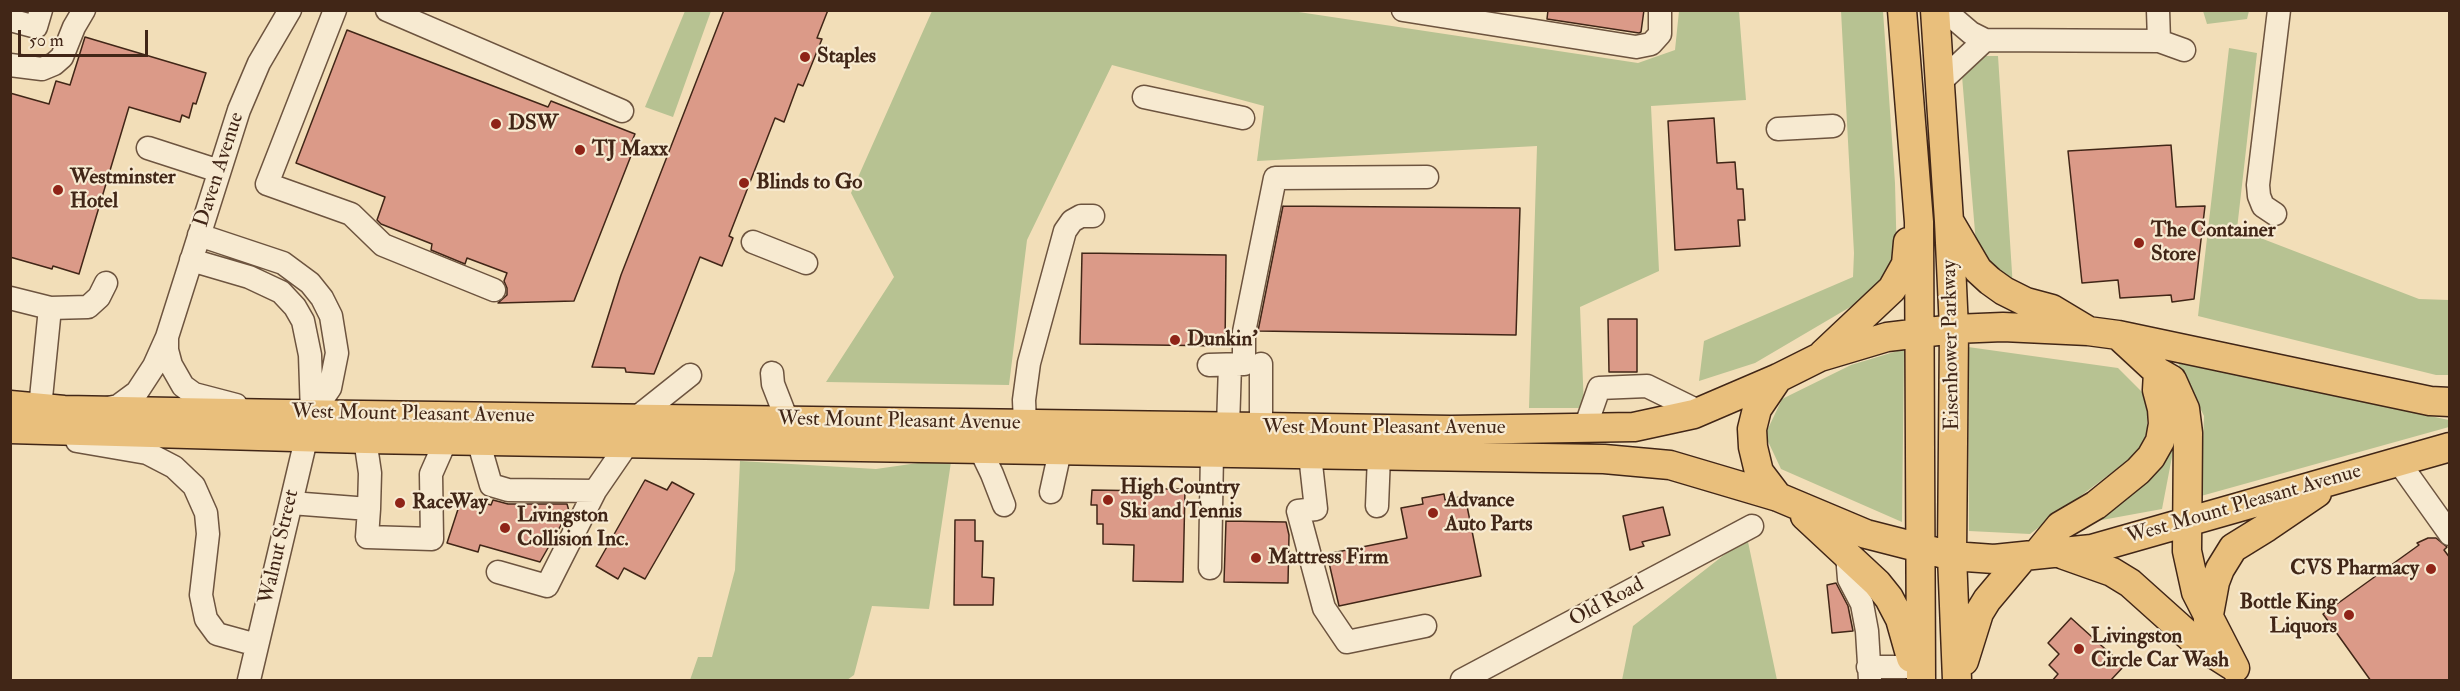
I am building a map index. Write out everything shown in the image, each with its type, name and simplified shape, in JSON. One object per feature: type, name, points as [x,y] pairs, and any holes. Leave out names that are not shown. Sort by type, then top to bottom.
[{"type":"main road","name":"Eisenhower Parkway","points":[[1902,10],[1919,222],[1920,549],[1917,676]]},
{"type":"main road","name":"Eisenhower Parkway","points":[[1935,10],[1954,329],[1952,556],[1958,681]]},
{"type":"main road","points":[[1949,221],[1978,270],[1990,281],[2026,302],[2052,309],[2088,331]]},
{"type":"main road","points":[[1820,357],[1859,319],[1883,300],[1892,289],[1906,264],[1907,243],[1919,222]]},
{"type":"main road","points":[[1820,357],[1887,337],[1954,329],[2003,327],[2088,331],[2118,335],[2430,401],[2450,402]]},
{"type":"main road","points":[[2118,335],[2158,372],[2172,380],[2185,409],[2188,433],[2187,551],[2191,572],[2196,592],[2208,620],[2241,674]]},
{"type":"main road","name":"West Mount Pleasant Avenue","points":[[10,429],[302,422],[365,439],[478,440],[787,420],[1451,430],[1634,427],[1700,412],[1820,357]]},
{"type":"main road","points":[[1958,681],[1971,632],[1987,600],[2039,554],[2060,526],[2096,505],[2138,471],[2151,457],[2160,441],[2163,424],[2157,390],[2158,372]]},
{"type":"main road","points":[[1778,378],[1757,409],[1752,429],[1753,447],[1759,472],[1785,500],[1877,583],[1889,598],[1900,618],[1917,676]]},
{"type":"main road","name":"West Mount Pleasant Avenue","points":[[10,405],[302,422],[632,431],[980,449],[1604,459],[1670,465],[1785,500],[1866,534],[1952,556],[1994,559],[2092,549],[2450,447]]},
{"type":"main road","points":[[2208,620],[2214,582],[2233,548],[2337,479]]},
{"type":"main road","points":[[2039,554],[2102,568],[2130,583],[2199,644],[2241,674]]},
{"type":"street","points":[[10,20],[36,27],[41,10]]},
{"type":"street","points":[[10,64],[42,69],[54,64],[62,57],[74,27],[84,10]]},
{"type":"street","name":"Daven Avenue","points":[[100,410],[118,406],[137,392],[154,366],[167,337],[239,110],[260,63],[290,10]]},
{"type":"street","points":[[335,10],[267,184],[351,214],[383,245],[494,290]]},
{"type":"street","points":[[387,10],[622,111]]},
{"type":"street","points":[[1403,10],[1636,47],[1651,44],[1660,34],[1660,10]]},
{"type":"street","points":[[1944,10],[1971,33],[1985,40],[2158,41],[2184,50]]},
{"type":"street","points":[[2158,10],[2158,41]]},
{"type":"street","points":[[2275,214],[2263,206],[2258,185],[2278,10]]},
{"type":"street","points":[[1939,83],[1985,40]]},
{"type":"street","points":[[1144,97],[1243,117]]},
{"type":"street","points":[[1778,129],[1833,126]]},
{"type":"street","points":[[148,148],[219,171]]},
{"type":"street","points":[[1228,427],[1220,365],[1244,364],[1244,332],[1275,178],[1427,177]]},
{"type":"street","points":[[1025,424],[1024,400],[1029,363],[1065,231],[1072,221],[1081,216],[1093,216]]},
{"type":"street","name":"Walnut Street","points":[[199,235],[283,263],[310,283],[322,298],[331,316],[337,353],[330,388],[302,422]]},
{"type":"street","points":[[753,242],[806,263]]},
{"type":"street","name":"Walnut Street","points":[[191,260],[266,283],[281,292],[295,306],[303,321],[310,356],[291,503],[249,681]]},
{"type":"street","points":[[13,300],[50,308],[88,306],[99,297],[106,283]]},
{"type":"street","points":[[40,408],[50,308]]},
{"type":"street","name":"Daven Avenue","points":[[167,337],[167,350],[171,365],[183,386],[194,394],[302,422]]},
{"type":"street","points":[[1261,364],[1261,428]]},
{"type":"street","points":[[772,373],[773,384],[787,420]]},
{"type":"street","points":[[498,572],[547,586],[595,491],[632,431],[690,375]]},
{"type":"street","points":[[1585,428],[1599,388],[1647,386],[1700,412]]},
{"type":"street","points":[[10,429],[147,453],[174,467],[194,486],[206,513],[208,534],[201,595],[206,619],[217,634],[257,645]]},
{"type":"street","points":[[365,439],[370,473],[367,537],[432,539],[431,474],[446,440]]},
{"type":"street","points":[[478,440],[491,485],[508,490],[595,491]]},
{"type":"street","points":[[980,449],[1004,505]]},
{"type":"street","points":[[1051,492],[1060,451]]},
{"type":"street","points":[[1210,568],[1212,453]]},
{"type":"street","points":[[1310,455],[1316,510],[1298,511],[1324,608],[1347,642],[1425,626]]},
{"type":"street","points":[[1377,506],[1378,456]]},
{"type":"street","points":[[2398,461],[2450,534]]},
{"type":"street","points":[[291,503],[369,509]]},
{"type":"street","name":"Old Road","points":[[1462,681],[1752,526]]},
{"type":"street","points":[[1847,554],[1849,579],[1862,604],[1867,631],[1869,674],[1917,676]]},
{"type":"green space","points":[[2203,10],[2249,11],[2247,19],[2207,24]]},
{"type":"green space","points":[[685,11],[711,11],[673,117],[645,107]]},
{"type":"green space","points":[[932,11],[1292,11],[1638,63],[1675,50],[1679,11],[1739,11],[1746,100],[1651,106],[1659,271],[1580,307],[1584,408],[1529,408],[1537,146],[1257,161],[1264,106],[1112,65],[1027,240],[1009,385],[826,382],[894,277],[851,193]]},
{"type":"green space","points":[[1841,11],[1883,11],[1895,183],[1897,263],[1874,293],[1755,363],[1699,381],[1704,341],[1853,277],[1854,253]]},
{"type":"green space","points":[[2229,48],[2257,53],[2237,229],[2419,299],[2449,300],[2449,375],[2436,375],[2198,316]]},
{"type":"green space","points":[[1981,56],[1998,56],[2013,288],[1976,244],[1962,76]]},
{"type":"green space","points":[[1968,347],[2118,368],[2147,397],[2147,446],[2030,534],[1969,531]]},
{"type":"green space","points":[[1904,349],[1902,522],[1781,469],[1765,435],[1782,399],[1851,365]]},
{"type":"green space","points":[[2178,363],[2449,420],[2449,427],[2201,496],[2204,416]]},
{"type":"green space","points":[[2175,441],[2162,509],[2091,522]]},
{"type":"green space","points":[[740,461],[876,469],[925,462],[951,462],[929,609],[872,606],[854,675],[847,680],[690,680],[698,657],[712,657],[735,570]]},
{"type":"green space","points":[[1747,537],[1777,680],[1622,680],[1633,626]]},
{"type":"building","points":[[724,10],[828,10],[817,38],[822,39],[803,86],[798,84],[784,122],[775,118],[729,236],[733,238],[722,266],[700,257],[654,374],[626,372],[625,368],[592,367],[621,275]]},
{"type":"building","points":[[1548,10],[1644,10],[1639,33],[1547,19]]},
{"type":"building","points":[[347,30],[548,107],[551,101],[635,134],[632,141],[636,143],[574,301],[498,303],[507,295],[504,281],[507,273],[467,258],[465,264],[431,250],[432,244],[381,224],[377,220],[385,197],[296,163]]},
{"type":"building","name":"Westminster Hotel","points":[[85,37],[206,73],[189,118],[182,115],[180,122],[129,107],[79,274],[10,257],[10,93],[49,104],[56,81],[70,85]]},
{"type":"building","points":[[1714,118],[1717,163],[1735,162],[1737,189],[1743,189],[1745,220],[1738,220],[1740,246],[1675,250],[1668,121]]},
{"type":"building","name":"The Container Store","points":[[2171,145],[2176,207],[2205,206],[2194,299],[2172,302],[2171,295],[2120,298],[2118,280],[2082,283],[2068,151]]},
{"type":"building","points":[[1283,206],[1520,208],[1516,335],[1258,331]]},
{"type":"building","points":[[1082,253],[1226,255],[1225,346],[1080,344]]},
{"type":"building","points":[[1608,319],[1637,319],[1637,372],[1609,372]]},
{"type":"building","points":[[645,480],[667,490],[672,482],[694,494],[645,579],[624,568],[618,579],[596,566]]},
{"type":"building","points":[[1152,489],[1185,489],[1183,582],[1133,581],[1134,545],[1103,544],[1103,524],[1097,524],[1097,505],[1091,505],[1092,490],[1152,491]]},
{"type":"building","points":[[1444,494],[1445,500],[1465,496],[1481,576],[1339,606],[1327,554],[1407,538],[1401,508],[1423,504],[1422,498]]},
{"type":"building","name":"Livingston Collision Inc.","points":[[462,497],[491,505],[493,500],[508,504],[567,504],[569,511],[540,562],[480,545],[478,552],[447,543]]},
{"type":"building","points":[[1663,507],[1670,535],[1642,542],[1644,546],[1630,550],[1623,516]]},
{"type":"building","points":[[955,520],[975,520],[975,541],[983,541],[982,577],[994,578],[993,605],[954,605]]},
{"type":"building","name":"Mattress Firm","points":[[1226,521],[1286,522],[1289,535],[1288,583],[1224,582]]},
{"type":"building","points":[[2428,538],[2436,538],[2447,547],[2444,550],[2450,558],[2450,681],[2371,681],[2323,614],[2419,545],[2417,543]]},
{"type":"building","points":[[1836,583],[1848,606],[1853,631],[1832,633],[1827,585]]},
{"type":"building","name":"Livingston Circle Car Wash","points":[[2071,618],[2124,666],[2110,681],[2052,681],[2058,674],[2049,665],[2059,654],[2048,643]]},
{"type":"place","name":"Staples","points":[[805,57]]},
{"type":"place","name":"DSW","points":[[496,124]]},
{"type":"place","name":"TJ Maxx","points":[[580,150]]},
{"type":"place","name":"Blinds to Go","points":[[744,183]]},
{"type":"place","name":"Westminster Hotel","points":[[58,190]]},
{"type":"place","name":"The Container Store","points":[[2139,243]]},
{"type":"place","name":"Dunkin'","points":[[1175,340]]},
{"type":"place","name":"High Country Ski and Tennis","points":[[1108,500]]},
{"type":"place","name":"RaceWay","points":[[400,503]]},
{"type":"place","name":"Advance Auto Parts","points":[[1433,513]]},
{"type":"place","name":"Livingston Collision Inc.","points":[[505,528]]},
{"type":"place","name":"Mattress Firm","points":[[1256,558]]},
{"type":"place","name":"CVS Pharmacy","points":[[2431,569]]},
{"type":"place","name":"Bottle King Liquors","points":[[2349,615]]},
{"type":"place","name":"Livingston Circle Car Wash","points":[[2079,649]]}]
